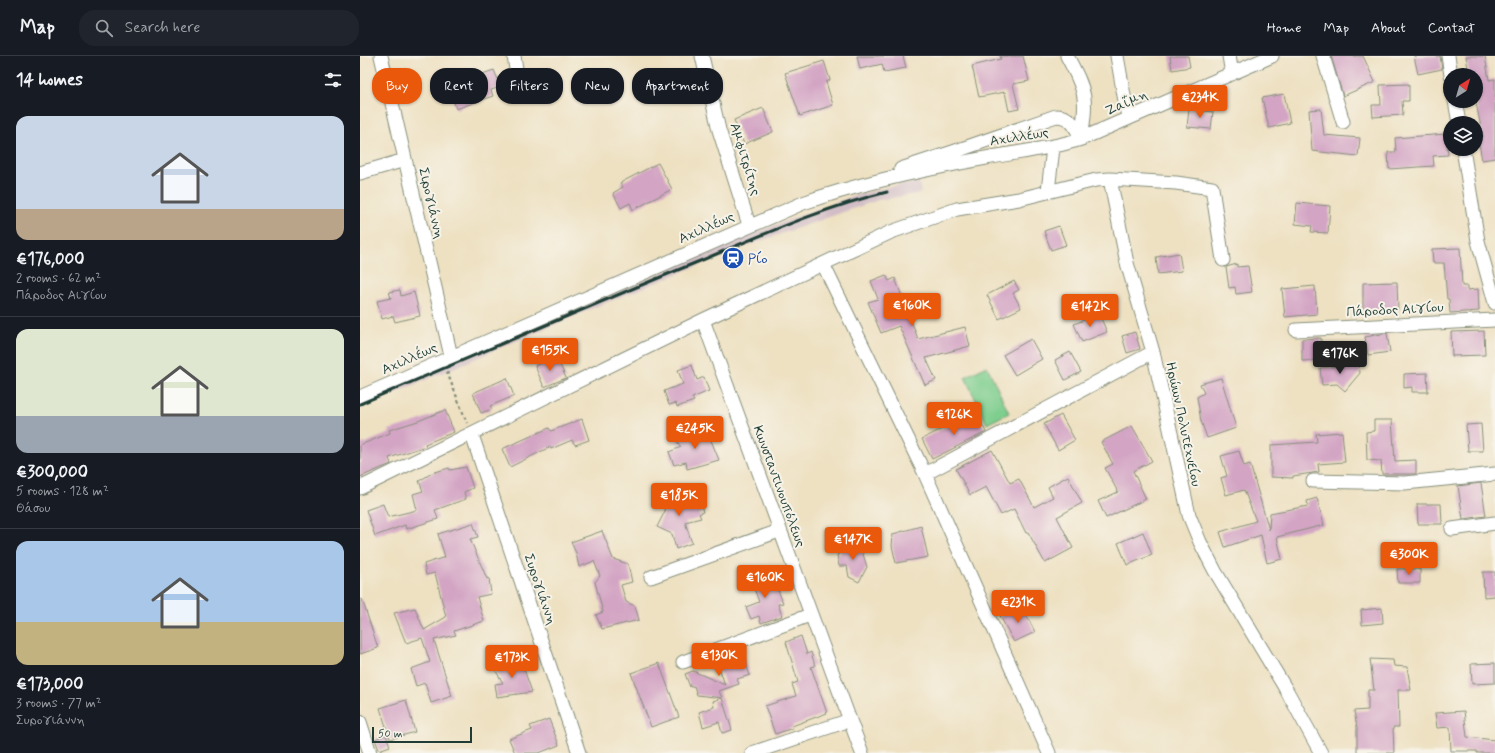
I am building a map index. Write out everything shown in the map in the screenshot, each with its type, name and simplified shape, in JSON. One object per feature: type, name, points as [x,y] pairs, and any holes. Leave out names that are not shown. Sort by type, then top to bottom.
[{"type":"street","name":"Σιρογιάννη","points":[[381,56],[405,160],[447,358]]},
{"type":"street","points":[[514,56],[516,68]]},
{"type":"street","name":"Αμφιτρίτης","points":[[702,56],[719,130],[749,225]]},
{"type":"street","points":[[1067,56],[1080,81],[1086,104],[1081,139]]},
{"type":"street","points":[[1117,56],[1128,118]]},
{"type":"street","points":[[1229,56],[1232,74]]},
{"type":"street","name":"Ζαΐμη","points":[[1081,139],[1272,56]]},
{"type":"street","points":[[1323,56],[1343,122]]},
{"type":"street","points":[[1448,56],[1450,68]]},
{"type":"street","points":[[889,179],[892,174],[899,169],[953,152],[1052,116],[1068,118],[1074,125],[1081,139]]},
{"type":"street","name":"Αχιλλέως","points":[[360,397],[749,225],[827,194],[975,160],[1054,148],[1081,139]]},
{"type":"street","points":[[1048,191],[1054,148]]},
{"type":"street","points":[[1464,156],[1478,241],[1495,303]]},
{"type":"street","points":[[360,173],[405,160]]},
{"type":"street","points":[[360,488],[472,435],[703,320],[891,232],[937,215],[956,210],[1019,199],[1096,180],[1110,179],[1168,182],[1212,188],[1223,260]]},
{"type":"street","name":"Ηρώων Πολυτεχνείου","points":[[1110,179],[1127,263],[1153,352],[1183,492],[1200,542],[1215,571],[1287,691],[1321,753]]},
{"type":"street","points":[[823,264],[925,474],[1049,753]]},
{"type":"street","name":"Κωνσταντινουπόλεως","points":[[703,320],[779,531],[862,753]]},
{"type":"street","name":"Πάροδος Αιγίου","points":[[1296,330],[1495,320]]},
{"type":"street","points":[[925,474],[1153,352]]},
{"type":"street","name":"Συρογιάννη","points":[[472,435],[579,753]]},
{"type":"street","points":[[1313,481],[1405,484],[1495,474]]},
{"type":"street","points":[[1452,529],[1495,523]]},
{"type":"street","points":[[651,577],[779,531]]},
{"type":"street","points":[[682,662],[810,615]]},
{"type":"street","points":[[752,753],[850,720]]},
{"type":"street","points":[[360,722],[370,753]]},
{"type":"path","points":[[447,358],[472,435]]},
{"type":"shaded area","points":[[919,182],[921,193],[878,200],[749,245],[593,308],[360,408],[360,400],[741,238],[853,196],[888,187]]},
{"type":"green space","points":[[987,366],[1009,413],[987,424],[965,377]]},
{"type":"building","points":[[857,56],[903,56],[906,68],[884,72],[882,64],[860,69]]},
{"type":"building","points":[[1000,56],[1023,56],[1029,81],[1013,84],[1019,109],[1009,111],[1005,92],[979,97],[972,66],[1001,59]]},
{"type":"building","points":[[1170,56],[1188,56],[1190,67],[1172,70]]},
{"type":"building","points":[[1331,56],[1363,56],[1375,82],[1343,96]]},
{"type":"building","points":[[1414,56],[1440,56],[1442,69],[1418,74]]},
{"type":"building","points":[[1466,56],[1485,56],[1489,80],[1495,79],[1495,158],[1482,160],[1481,156],[1483,156],[1483,116],[1479,116],[1477,108],[1483,108],[1483,68],[1468,68]]},
{"type":"building","points":[[824,61],[830,80],[826,82],[833,105],[800,116],[785,73]]},
{"type":"building","points":[[494,70],[496,75],[496,88],[491,90],[493,96],[488,98],[488,72]]},
{"type":"building","points":[[1409,84],[1409,101],[1402,101],[1403,115],[1373,117],[1372,105],[1381,105],[1380,85]]},
{"type":"building","points":[[1284,94],[1290,123],[1269,128],[1262,98]]},
{"type":"building","points":[[454,104],[470,104],[456,109]]},
{"type":"building","points":[[763,108],[773,132],[744,144],[734,120]]},
{"type":"building","points":[[1189,109],[1213,112],[1211,129],[1187,127]]},
{"type":"building","points":[[1321,109],[1324,135],[1360,138],[1358,156],[1312,151],[1309,110]]},
{"type":"building","points":[[1443,134],[1443,155],[1433,156],[1434,166],[1389,169],[1388,152],[1396,152],[1395,138]]},
{"type":"building","points":[[658,163],[672,189],[633,210],[630,203],[621,208],[613,193],[623,187],[620,183]]},
{"type":"building","points":[[1297,203],[1330,206],[1328,233],[1311,232],[1312,226],[1295,224]]},
{"type":"building","points":[[1059,226],[1066,245],[1051,250],[1044,231]]},
{"type":"building","points":[[1460,248],[1462,286],[1467,286],[1467,290],[1478,289],[1479,311],[1450,313],[1449,299],[1447,299],[1444,263],[1433,263],[1432,249]]},
{"type":"building","points":[[1179,253],[1182,271],[1158,274],[1156,257]]},
{"type":"building","points":[[1237,264],[1237,267],[1248,266],[1252,292],[1236,294],[1235,287],[1229,288],[1226,267]]},
{"type":"building","points":[[886,275],[889,281],[895,278],[918,339],[965,327],[970,346],[926,358],[936,380],[925,385],[899,326],[881,333],[868,302],[878,299],[871,281]]},
{"type":"building","points":[[1014,281],[1019,290],[1013,293],[1021,308],[999,319],[987,295]]},
{"type":"building","points":[[1397,282],[1398,310],[1363,311],[1363,283]]},
{"type":"building","points":[[1315,286],[1317,314],[1285,317],[1282,289]]},
{"type":"building","points":[[400,290],[401,296],[414,292],[420,316],[395,322],[393,316],[382,319],[377,301],[391,298],[389,292]]},
{"type":"building","points":[[1099,314],[1107,332],[1082,342],[1074,324]]},
{"type":"building","points":[[1484,331],[1485,355],[1452,356],[1451,332]]},
{"type":"building","points":[[1135,332],[1140,349],[1127,353],[1122,336]]},
{"type":"building","points":[[1387,333],[1390,352],[1368,355],[1365,337]]},
{"type":"building","points":[[1321,338],[1321,360],[1302,361],[1302,339]]},
{"type":"building","points":[[1031,339],[1042,359],[1015,375],[1003,355]]},
{"type":"building","points":[[1070,352],[1081,372],[1065,380],[1055,360]]},
{"type":"building","points":[[556,356],[566,378],[544,387],[535,366]]},
{"type":"building","points":[[1359,364],[1360,373],[1345,391],[1337,384],[1322,385],[1320,368]]},
{"type":"building","points":[[692,365],[697,380],[704,377],[709,391],[692,398],[694,401],[677,407],[676,403],[669,405],[664,391],[683,384],[678,370]]},
{"type":"building","points":[[1427,373],[1428,392],[1412,392],[1412,387],[1404,388],[1404,374]]},
{"type":"building","points":[[507,378],[514,396],[490,406],[492,409],[481,413],[473,393]]},
{"type":"building","points":[[1221,378],[1236,428],[1207,438],[1201,421],[1197,397],[1204,393],[1200,384]]},
{"type":"building","points":[[445,410],[454,432],[425,444],[426,446],[389,458],[391,464],[360,477],[360,445],[390,433],[389,430],[418,421]]},
{"type":"building","points":[[976,412],[986,432],[932,459],[922,439]]},
{"type":"building","points":[[1061,415],[1075,440],[1058,450],[1044,424]]},
{"type":"building","points":[[582,419],[589,440],[575,445],[572,440],[551,449],[550,447],[510,467],[502,449],[549,428],[551,431]]},
{"type":"building","points":[[1374,420],[1392,420],[1395,461],[1416,460],[1416,474],[1382,474],[1381,461],[1367,460],[1366,432],[1374,431]]},
{"type":"building","points":[[1481,424],[1483,451],[1468,451],[1466,425]]},
{"type":"building","points":[[1132,426],[1152,461],[1133,471],[1146,499],[1106,518],[1098,501],[1118,492],[1105,468],[1113,464],[1101,442]]},
{"type":"building","points":[[706,428],[719,460],[687,469],[686,462],[674,465],[669,452],[681,447],[676,440]]},
{"type":"building","points":[[1342,432],[1345,462],[1318,464],[1319,472],[1293,476],[1293,478],[1271,477],[1271,445],[1317,442],[1316,434]]},
{"type":"building","points":[[992,450],[1010,483],[1019,479],[1034,507],[1053,497],[1048,487],[1068,476],[1082,503],[1057,517],[1073,548],[1045,563],[1028,532],[1026,533],[1014,509],[1001,515],[986,487],[970,495],[956,469]]},
{"type":"building","points":[[1239,451],[1244,466],[1250,464],[1269,530],[1270,513],[1308,506],[1307,501],[1317,498],[1324,525],[1277,537],[1282,559],[1267,563],[1261,535],[1225,547],[1220,532],[1256,521],[1244,490],[1226,495],[1221,478],[1227,476],[1221,456]]},
{"type":"building","points":[[466,467],[473,488],[464,492],[466,499],[435,510],[438,519],[406,529],[405,525],[375,536],[366,510],[383,504],[388,517],[417,510],[413,494],[423,491],[419,481],[432,473],[449,468],[450,470]]},
{"type":"building","points":[[1481,483],[1486,516],[1463,519],[1458,486]]},
{"type":"building","points":[[678,490],[681,501],[694,497],[695,500],[699,499],[703,512],[699,514],[701,518],[685,522],[692,543],[676,549],[672,534],[657,527],[665,511],[660,496]]},
{"type":"building","points":[[1417,504],[1441,504],[1442,524],[1418,524]]},
{"type":"building","points":[[473,523],[478,537],[470,539],[487,579],[489,578],[491,594],[477,597],[484,621],[454,631],[456,635],[434,640],[452,696],[431,703],[425,683],[416,686],[411,669],[430,662],[422,638],[406,643],[394,613],[415,608],[424,630],[446,617],[435,573],[426,575],[424,564],[445,557],[438,534]]},
{"type":"building","points":[[921,526],[928,557],[896,563],[892,546],[893,534]]},
{"type":"building","points":[[602,531],[613,559],[628,564],[632,582],[621,585],[626,602],[635,606],[639,620],[602,629],[596,615],[603,612],[595,582],[600,576],[594,561],[579,567],[576,553],[571,542]]},
{"type":"building","points":[[1143,532],[1152,555],[1127,565],[1118,543]]},
{"type":"building","points":[[847,543],[862,551],[867,567],[859,582],[849,577],[847,566],[839,566],[837,555],[841,553],[842,545]]},
{"type":"building","points":[[1397,569],[1420,569],[1420,583],[1398,583]]},
{"type":"building","points":[[766,571],[771,584],[773,583],[776,590],[778,590],[783,603],[778,604],[782,616],[761,623],[759,616],[751,619],[746,607],[759,602],[750,577]]},
{"type":"building","points":[[1483,572],[1495,572],[1495,596],[1484,597]]},
{"type":"building","points":[[362,599],[378,648],[360,654],[360,600]]},
{"type":"building","points":[[1022,606],[1035,632],[1014,642],[1000,616]]},
{"type":"building","points":[[1382,608],[1383,623],[1362,625],[1361,610]]},
{"type":"building","points":[[801,636],[807,654],[811,652],[815,666],[811,667],[827,713],[775,734],[765,706],[796,696],[792,684],[798,682],[786,642]]},
{"type":"building","points":[[742,655],[750,675],[737,679],[739,684],[719,691],[722,698],[697,695],[694,686],[690,687],[685,674],[693,671],[725,685],[717,661]]},
{"type":"building","points":[[520,658],[532,692],[497,697],[495,684],[503,683],[494,668]]},
{"type":"building","points":[[1370,659],[1393,660],[1394,666],[1407,667],[1411,690],[1398,690],[1399,727],[1393,727],[1394,753],[1357,753],[1357,727],[1354,711],[1368,710],[1368,690],[1374,690]]},
{"type":"building","points":[[659,663],[679,717],[651,727],[631,673]]},
{"type":"building","points":[[1495,663],[1495,683],[1472,684],[1471,664]]},
{"type":"building","points":[[722,698],[732,730],[722,733],[719,722],[703,727],[699,712],[714,707],[713,701]]},
{"type":"building","points":[[406,700],[415,732],[390,739],[380,708]]},
{"type":"building","points":[[1464,711],[1467,737],[1495,740],[1495,753],[1451,751],[1450,727],[1437,728],[1435,713]]},
{"type":"building","points":[[549,719],[559,745],[539,753],[515,753],[509,739],[532,730],[530,726]]},
{"type":"building","points":[[386,735],[390,746],[379,750],[375,739]]},
{"type":"railway","points":[[360,404],[766,233],[838,206],[887,192]]},
{"type":"place","name":"Ρίο","points":[[733,258]]}]
